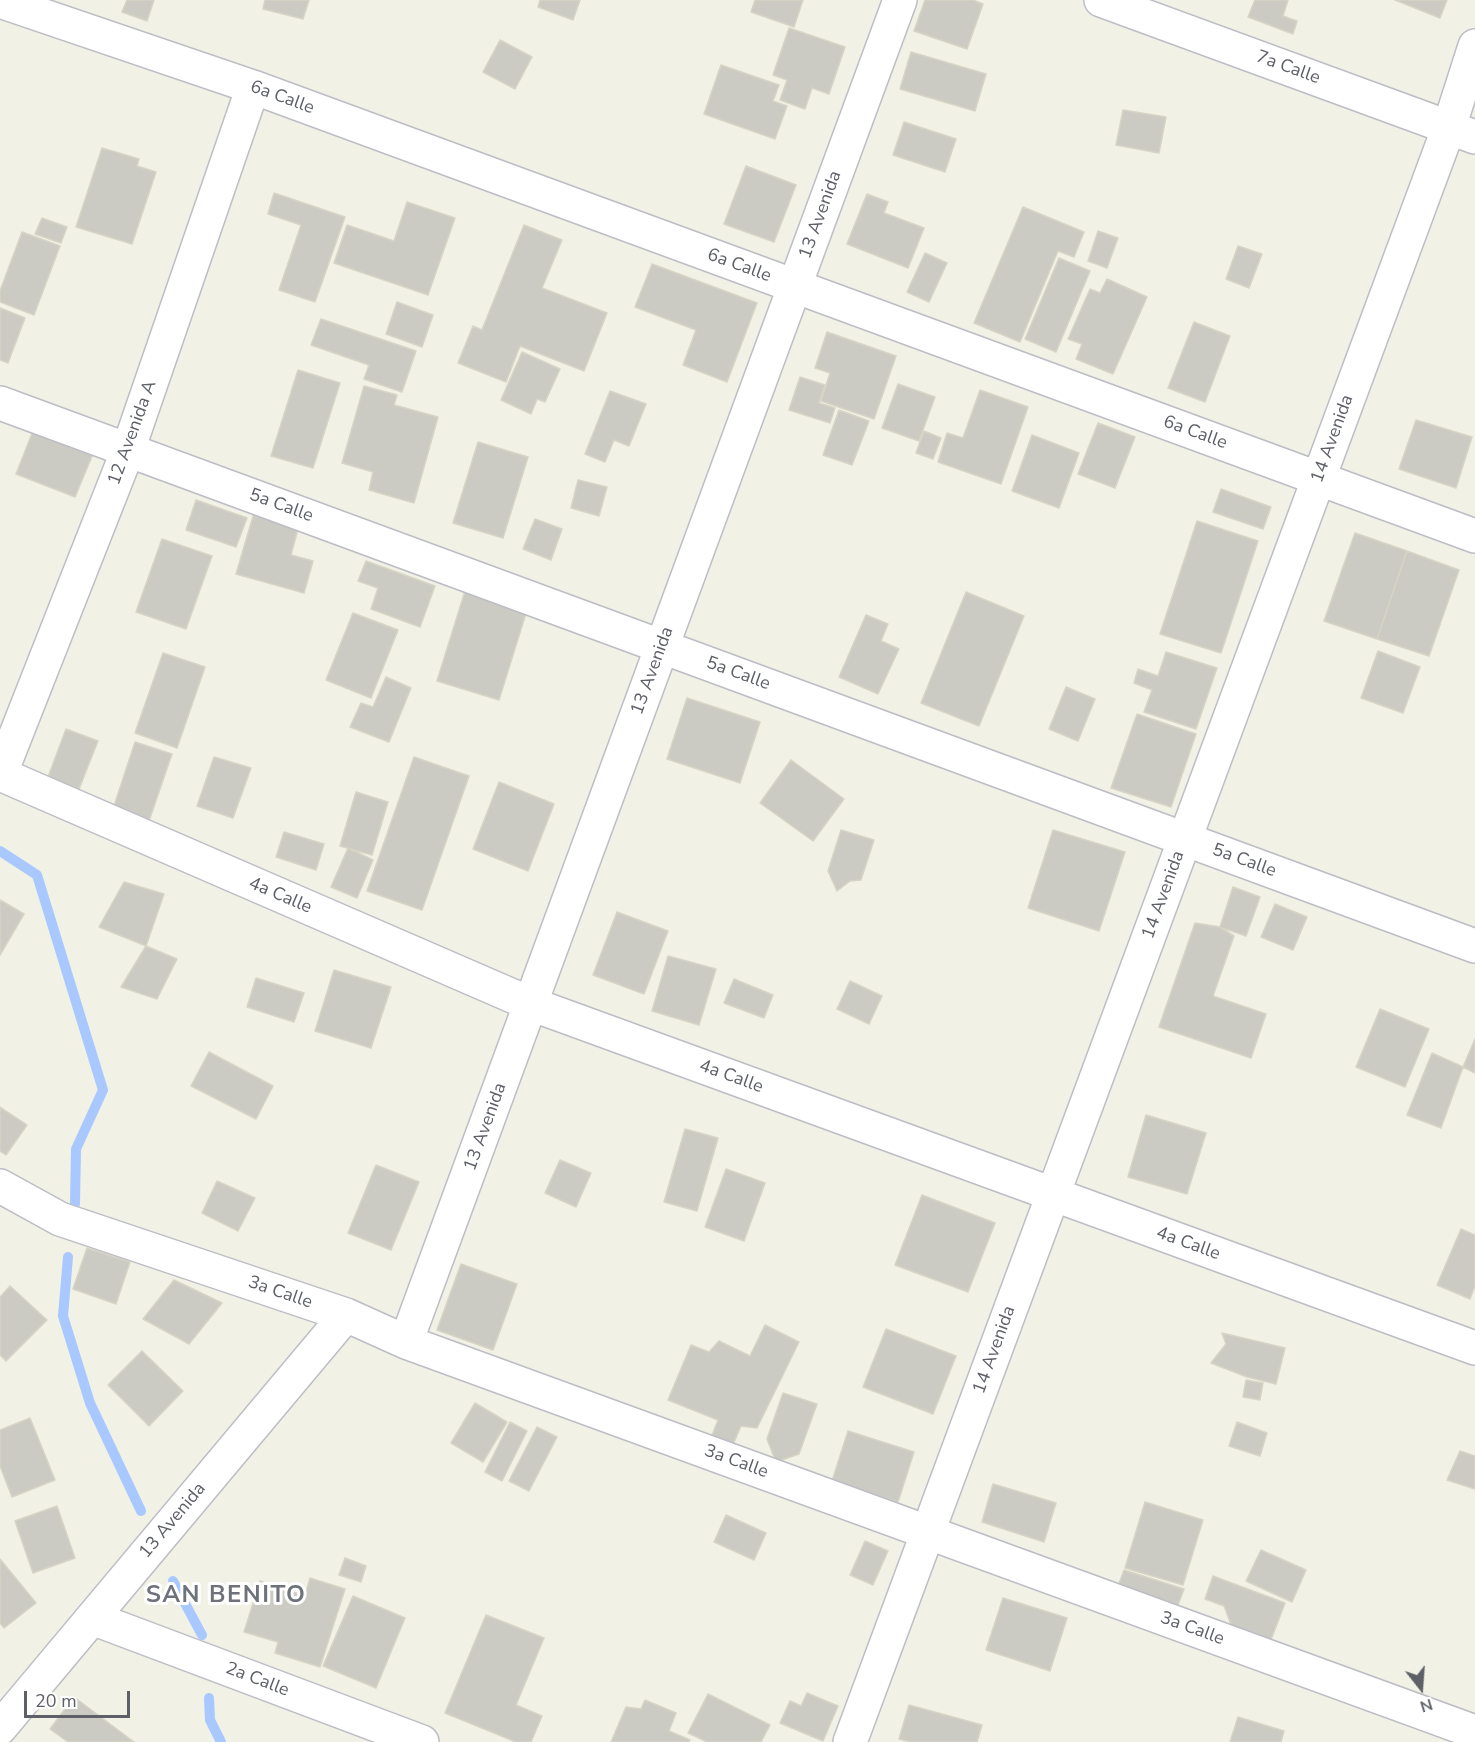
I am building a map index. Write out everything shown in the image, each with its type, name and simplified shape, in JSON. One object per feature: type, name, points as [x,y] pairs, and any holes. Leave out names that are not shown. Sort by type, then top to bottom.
[{"type":"street","name":"13 Avenida","points":[[406,1342],[900,0]]},
{"type":"street","name":"7a Calle","points":[[1101,0],[1462,132]]},
{"type":"street","name":"6a Calle","points":[[0,1],[253,87],[1475,536]]},
{"type":"street","name":"14 Avenida","points":[[850,1742],[1318,479],[1462,132],[1475,46]]},
{"type":"street","name":"12 Avenida A","points":[[0,774],[128,450],[253,87]]},
{"type":"street","name":"5a Calle","points":[[0,402],[1475,946]]},
{"type":"street","name":"4a Calle","points":[[0,774],[531,1004],[1475,1348]]},
{"type":"street","name":"3a Calle","points":[[0,1186],[60,1219],[346,1315],[406,1342],[1470,1727]]},
{"type":"street","name":"13 Avenida","points":[[0,1728],[346,1315]]},
{"type":"street","name":"2a Calle","points":[[92,1618],[422,1742]]},
{"type":"building","points":[[127,0],[154,0],[147,21],[122,12]]},
{"type":"building","points":[[265,0],[309,0],[303,19],[263,9]]},
{"type":"building","points":[[540,0],[580,0],[573,20],[538,7]]},
{"type":"building","points":[[755,0],[803,0],[794,27],[751,12]]},
{"type":"building","points":[[925,0],[973,0],[983,4],[967,49],[914,31]]},
{"type":"building","points":[[1255,0],[1288,0],[1283,16],[1297,21],[1293,34],[1248,17]]},
{"type":"building","points":[[1395,0],[1447,0],[1440,18]]},
{"type":"building","points":[[789,28],[845,47],[829,94],[812,88],[805,109],[780,100],[787,80],[773,75]]},
{"type":"building","points":[[500,40],[532,57],[515,89],[483,72]]},
{"type":"building","points":[[911,52],[986,74],[975,111],[900,89]]},
{"type":"building","points":[[721,65],[779,85],[773,101],[787,106],[775,139],[704,114]]},
{"type":"building","points":[[1123,110],[1166,117],[1159,153],[1116,145]]},
{"type":"building","points":[[904,122],[956,139],[945,172],[893,155]]},
{"type":"building","points":[[102,148],[139,159],[137,166],[156,172],[132,244],[76,227]]},
{"type":"building","points":[[746,166],[796,185],[774,242],[724,224]]},
{"type":"building","points":[[274,193],[345,217],[315,302],[279,290],[301,225],[268,214]]},
{"type":"building","points":[[867,194],[888,202],[884,213],[924,228],[908,268],[847,244]]},
{"type":"building","points":[[407,202],[455,218],[428,295],[334,263],[347,225],[394,241]]},
{"type":"building","points":[[1023,207],[1084,232],[1074,257],[1058,251],[1020,342],[974,323]]},
{"type":"building","points":[[42,218],[67,227],[61,243],[35,234]]},
{"type":"building","points":[[524,225],[562,240],[542,288],[607,313],[584,371],[520,346],[506,382],[458,363],[473,326],[482,330]]},
{"type":"building","points":[[1098,231],[1118,238],[1107,268],[1088,261]]},
{"type":"building","points":[[22,232],[60,246],[34,315],[0,302],[0,291]]},
{"type":"building","points":[[1238,246],[1262,254],[1249,288],[1226,279]]},
{"type":"building","points":[[925,253],[947,263],[929,302],[907,292]]},
{"type":"building","points":[[1059,258],[1090,271],[1056,352],[1025,339]]},
{"type":"building","points":[[652,264],[757,303],[727,382],[683,365],[696,330],[635,307]]},
{"type":"building","points":[[1107,279],[1147,297],[1113,374],[1076,359],[1082,344],[1068,339],[1090,289],[1100,293]]},
{"type":"building","points":[[397,302],[433,315],[422,347],[386,334]]},
{"type":"building","points":[[0,308],[25,318],[8,363],[0,360]]},
{"type":"building","points":[[321,319],[416,351],[402,392],[364,379],[369,365],[311,345]]},
{"type":"building","points":[[1194,322],[1230,336],[1205,402],[1168,388]]},
{"type":"building","points":[[827,332],[896,356],[874,419],[821,401],[830,373],[815,368]]},
{"type":"building","points":[[522,352],[560,369],[545,402],[537,399],[531,414],[501,400]]},
{"type":"building","points":[[298,370],[340,383],[313,468],[271,456]]},
{"type":"building","points":[[800,377],[825,385],[819,403],[835,408],[830,423],[789,410]]},
{"type":"building","points":[[898,384],[935,397],[919,441],[882,428]]},
{"type":"building","points":[[364,386],[397,395],[394,405],[438,417],[414,503],[369,490],[373,472],[342,463]]},
{"type":"building","points":[[980,390],[1028,407],[1001,484],[938,462],[947,433],[963,438]]},
{"type":"building","points":[[610,391],[646,404],[629,446],[614,440],[605,462],[585,454]]},
{"type":"building","points":[[839,410],[869,421],[852,465],[823,455]]},
{"type":"building","points":[[1416,420],[1472,437],[1456,488],[1399,469]]},
{"type":"building","points":[[1098,423],[1135,437],[1115,488],[1078,474]]},
{"type":"building","points":[[33,431],[93,454],[75,497],[16,474]]},
{"type":"building","points":[[924,431],[941,438],[933,459],[916,453]]},
{"type":"building","points":[[1032,435],[1079,453],[1059,508],[1012,491]]},
{"type":"building","points":[[478,442],[528,457],[503,538],[453,523]]},
{"type":"building","points":[[578,480],[607,487],[599,516],[571,508]]},
{"type":"building","points":[[1221,489],[1271,507],[1263,529],[1213,512]]},
{"type":"building","points":[[196,500],[247,518],[236,547],[186,530]]},
{"type":"building","points":[[254,513],[299,525],[291,555],[313,561],[304,593],[236,574]]},
{"type":"building","points":[[535,519],[562,529],[551,560],[523,549]]},
{"type":"building","points":[[1197,521],[1258,541],[1221,653],[1160,634]]},
{"type":"building","points":[[1355,533],[1407,551],[1377,639],[1324,621]]},
{"type":"building","points":[[162,539],[212,556],[186,629],[136,612]]},
{"type":"building","points":[[1407,551],[1459,570],[1429,656],[1377,639]]},
{"type":"building","points":[[366,561],[435,586],[420,627],[371,609],[378,588],[358,581]]},
{"type":"building","points":[[465,591],[527,610],[499,700],[437,681]]},
{"type":"building","points":[[966,592],[1024,616],[979,726],[921,703]]},
{"type":"building","points":[[353,613],[398,630],[371,698],[326,680]]},
{"type":"building","points":[[866,615],[888,624],[881,641],[899,649],[878,694],[839,677]]},
{"type":"building","points":[[1378,651],[1420,667],[1403,713],[1361,698]]},
{"type":"building","points":[[1166,652],[1217,668],[1196,729],[1144,712],[1152,690],[1134,683],[1138,669],[1158,676]]},
{"type":"building","points":[[163,653],[205,667],[177,748],[135,733]]},
{"type":"building","points":[[386,677],[411,688],[389,742],[350,727],[361,703],[373,707]]},
{"type":"building","points":[[1066,687],[1095,699],[1078,741],[1049,729]]},
{"type":"building","points":[[687,698],[760,722],[740,783],[667,759]]},
{"type":"building","points":[[1137,714],[1196,734],[1171,807],[1111,788]]},
{"type":"building","points":[[66,729],[98,741],[79,789],[48,777]]},
{"type":"building","points":[[135,742],[172,754],[149,821],[113,809]]},
{"type":"building","points":[[214,757],[251,768],[233,818],[197,806]]},
{"type":"building","points":[[414,757],[469,776],[422,910],[367,891]]},
{"type":"building","points":[[791,760],[844,799],[813,841],[760,803]]},
{"type":"building","points":[[499,782],[554,804],[528,871],[473,849]]},
{"type":"building","points":[[356,792],[388,802],[372,855],[340,846]]},
{"type":"building","points":[[841,830],[874,840],[861,880],[850,881],[837,891],[828,871]]},
{"type":"building","points":[[1053,830],[1125,852],[1099,931],[1028,908]]},
{"type":"building","points":[[284,832],[324,844],[316,870],[276,857]]},
{"type":"building","points":[[348,848],[373,860],[357,898],[331,887]]},
{"type":"building","points":[[124,882],[164,894],[146,946],[99,927]]},
{"type":"building","points":[[1233,887],[1260,897],[1246,936],[1220,927]]},
{"type":"building","points":[[0,900],[24,914],[0,955]]},
{"type":"building","points":[[1275,904],[1307,917],[1293,950],[1261,937]]},
{"type":"building","points":[[617,912],[668,931],[644,994],[593,975]]},
{"type":"building","points":[[1195,923],[1220,927],[1234,936],[1213,996],[1266,1014],[1251,1058],[1159,1027]]},
{"type":"building","points":[[146,946],[177,959],[157,999],[121,987]]},
{"type":"building","points":[[668,956],[716,969],[699,1025],[652,1011]]},
{"type":"building","points":[[334,970],[391,987],[371,1048],[315,1031]]},
{"type":"building","points":[[256,978],[304,993],[294,1022],[247,1007]]},
{"type":"building","points":[[734,979],[773,995],[764,1018],[724,1003]]},
{"type":"building","points":[[850,981],[882,996],[869,1024],[837,1009]]},
{"type":"building","points":[[1380,1009],[1429,1029],[1405,1087],[1356,1067]]},
{"type":"building","points":[[1475,1039],[1475,1073],[1463,1067]]},
{"type":"building","points":[[209,1052],[273,1086],[256,1119],[191,1086]]},
{"type":"building","points":[[1432,1053],[1463,1067],[1441,1128],[1407,1115]]},
{"type":"building","points":[[0,1107],[27,1125],[6,1155],[0,1151]]},
{"type":"building","points":[[1146,1115],[1206,1133],[1187,1194],[1128,1177]]},
{"type":"building","points":[[685,1129],[718,1138],[697,1211],[664,1202]]},
{"type":"building","points":[[560,1160],[591,1173],[576,1207],[545,1193]]},
{"type":"building","points":[[376,1165],[419,1182],[391,1250],[348,1233]]},
{"type":"building","points":[[726,1169],[765,1183],[744,1241],[705,1227]]},
{"type":"building","points":[[217,1181],[255,1198],[238,1231],[202,1213]]},
{"type":"building","points":[[922,1195],[995,1223],[968,1292],[895,1265]]},
{"type":"building","points":[[1461,1229],[1475,1235],[1475,1286],[1470,1299],[1437,1285]]},
{"type":"building","points":[[87,1248],[130,1262],[116,1304],[73,1289]]},
{"type":"building","points":[[461,1264],[517,1284],[493,1350],[437,1330]]},
{"type":"building","points":[[174,1280],[222,1303],[189,1344],[143,1319]]},
{"type":"building","points":[[10,1286],[47,1320],[6,1361],[0,1355],[0,1297]]},
{"type":"building","points":[[765,1325],[799,1342],[757,1428],[741,1426],[732,1447],[711,1438],[718,1420],[668,1400],[691,1345],[709,1352],[719,1341],[750,1356]]},
{"type":"building","points":[[886,1329],[956,1356],[933,1414],[863,1387]]},
{"type":"building","points":[[1222,1333],[1285,1348],[1276,1384],[1247,1377],[1211,1363],[1226,1344]]},
{"type":"building","points":[[142,1351],[183,1391],[149,1426],[108,1385]]},
{"type":"building","points":[[1246,1380],[1263,1383],[1260,1400],[1243,1397]]},
{"type":"building","points":[[783,1393],[817,1404],[799,1454],[776,1462],[767,1439]]},
{"type":"building","points":[[475,1403],[507,1422],[483,1462],[451,1443]]},
{"type":"building","points":[[30,1418],[55,1480],[12,1497],[0,1466],[0,1430]]},
{"type":"building","points":[[510,1422],[527,1431],[502,1481],[485,1472]]},
{"type":"building","points":[[1237,1422],[1267,1433],[1260,1456],[1229,1446]]},
{"type":"building","points":[[537,1427],[557,1437],[529,1491],[509,1481]]},
{"type":"building","points":[[848,1431],[914,1452],[898,1502],[832,1481]]},
{"type":"building","points":[[1460,1451],[1475,1456],[1475,1489],[1447,1480]]},
{"type":"building","points":[[993,1484],[1056,1503],[1044,1542],[982,1522]]},
{"type":"building","points":[[1145,1502],[1203,1520],[1183,1585],[1125,1568]]},
{"type":"building","points":[[57,1506],[75,1558],[33,1573],[15,1521]]},
{"type":"building","points":[[726,1515],[766,1533],[754,1560],[714,1542]]},
{"type":"building","points":[[865,1541],[888,1551],[873,1585],[850,1575]]},
{"type":"building","points":[[1261,1550],[1306,1570],[1292,1602],[1246,1581]]},
{"type":"building","points":[[345,1558],[366,1566],[361,1582],[339,1575]]},
{"type":"building","points":[[0,1559],[36,1603],[4,1628],[0,1623]]},
{"type":"building","points":[[1124,1570],[1184,1589],[1178,1605],[1118,1586]]},
{"type":"building","points":[[1213,1576],[1285,1603],[1269,1645],[1234,1632],[1224,1606],[1205,1599]]},
{"type":"building","points":[[310,1578],[345,1589],[320,1667],[275,1653],[278,1642],[244,1632],[260,1581],[305,1596]]},
{"type":"building","points":[[353,1596],[405,1618],[376,1688],[323,1666]]},
{"type":"building","points":[[1003,1598],[1067,1618],[1050,1671],[986,1650]]},
{"type":"building","points":[[486,1615],[544,1638],[516,1705],[542,1716],[531,1742],[516,1742],[445,1713]]},
{"type":"building","points":[[807,1693],[838,1706],[823,1741],[780,1723],[790,1701],[801,1706]]},
{"type":"building","points":[[708,1694],[770,1725],[761,1742],[707,1742],[688,1733]]},
{"type":"building","points":[[74,1697],[134,1742],[68,1742],[50,1729]]},
{"type":"building","points":[[645,1700],[676,1713],[669,1731],[690,1740],[689,1742],[611,1742],[626,1707],[641,1709]]},
{"type":"building","points":[[909,1705],[982,1725],[977,1742],[911,1742],[899,1739]]},
{"type":"building","points":[[1238,1717],[1284,1731],[1281,1742],[1230,1742]]},
{"type":"waterway","points":[[0,851],[37,875],[103,1090],[76,1149],[75,1204]]},
{"type":"waterway","points":[[68,1257],[63,1316],[90,1403],[141,1511]]},
{"type":"waterway","points":[[173,1581],[202,1635]]},
{"type":"waterway","points":[[209,1698],[210,1720],[221,1742]]},
{"type":"district","name":"SAN BENITO","points":[[226,1596]]}]
